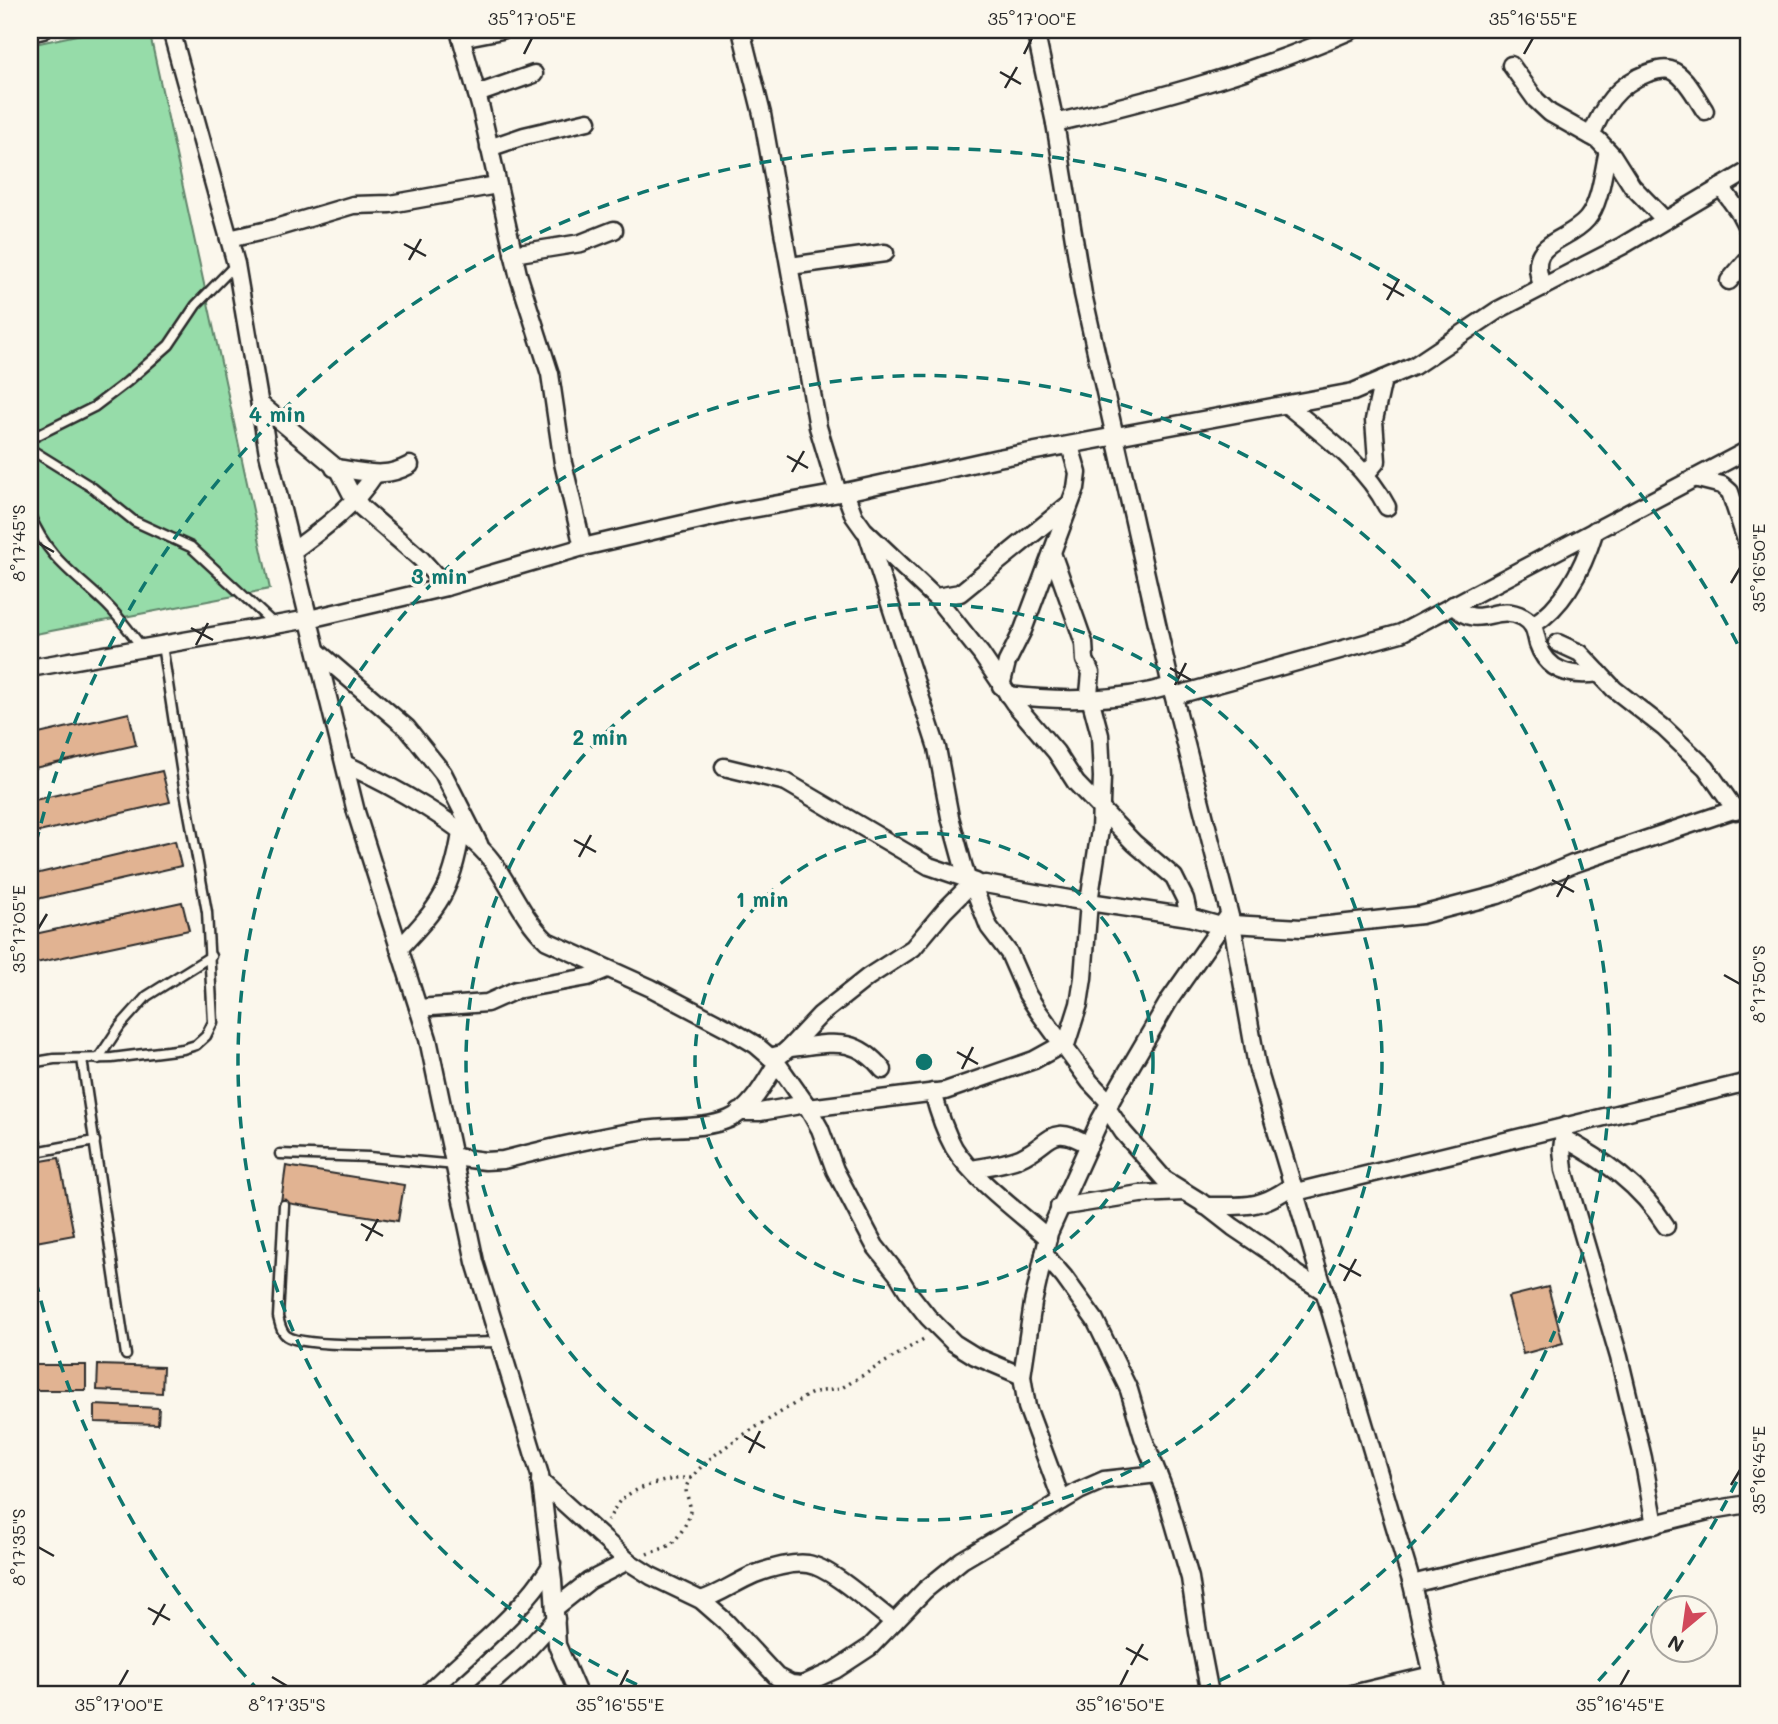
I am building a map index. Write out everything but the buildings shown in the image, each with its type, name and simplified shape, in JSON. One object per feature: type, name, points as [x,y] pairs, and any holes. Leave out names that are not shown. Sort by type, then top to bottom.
[{"type":"street","points":[[30,33],[43,30]]},
{"type":"street","points":[[171,30],[236,264],[268,453],[356,812],[428,1040],[475,1262],[540,1480],[551,1564],[557,1645],[578,1694]]},
{"type":"street","points":[[502,30],[460,34],[477,94],[513,254],[550,374],[563,463],[583,547]]},
{"type":"street","points":[[741,30],[762,114],[818,427],[842,492],[854,516],[867,534],[936,597],[981,654],[1005,691],[1056,752],[1076,783],[1134,843],[1174,877],[1183,892],[1189,918]]},
{"type":"street","points":[[1035,30],[1055,123],[1083,294],[1227,922],[1257,1066],[1412,1584],[1437,1694]]},
{"type":"street","points":[[1055,123],[1163,96],[1249,70],[1305,51],[1352,30]]},
{"type":"street","points":[[1511,65],[1536,100],[1550,113],[1591,136],[1608,151],[1632,186],[1665,220]]},
{"type":"street","points":[[1591,136],[1597,120],[1613,97],[1629,82],[1657,70],[1671,69],[1680,76],[1705,111]]},
{"type":"street","points":[[477,94],[534,74]]},
{"type":"street","points":[[489,148],[524,136],[588,121]]},
{"type":"street","points":[[1542,287],[1537,273],[1541,252],[1547,245],[1588,218],[1594,207],[1608,151]]},
{"type":"street","points":[[30,668],[309,618],[446,587],[583,547],[735,512],[998,458],[1353,392],[1414,366],[1499,310],[1622,246],[1665,220],[1726,193],[1748,171]]},
{"type":"street","points":[[229,239],[353,205],[390,204],[497,185]]},
{"type":"street","points":[[1726,193],[1748,198]]},
{"type":"street","points":[[1726,193],[1748,229]]},
{"type":"street","points":[[513,254],[581,243],[614,230]]},
{"type":"street","points":[[790,266],[885,253]]},
{"type":"street","points":[[1729,281],[1748,259]]},
{"type":"street","points":[[1366,474],[1377,461],[1374,420],[1383,379]]},
{"type":"street","points":[[260,404],[334,467],[356,499],[421,559],[446,587]]},
{"type":"street","points":[[1287,405],[1366,474],[1378,488],[1387,507]]},
{"type":"street","points":[[1005,691],[1007,662],[1023,630],[1076,488],[1079,474],[1070,446]]},
{"type":"street","points":[[1005,691],[1040,699],[1172,691],[1401,632],[1748,450]]},
{"type":"street","points":[[334,467],[391,474],[411,465]]},
{"type":"street","points":[[293,551],[337,517],[364,491],[375,474]]},
{"type":"street","points":[[1694,478],[1722,485],[1730,492],[1748,546]]},
{"type":"street","points":[[936,597],[960,593],[1069,505]]},
{"type":"street","points":[[1533,625],[1557,606],[1587,558],[1595,530]]},
{"type":"street","points":[[867,534],[937,748],[950,817],[989,927],[1009,953],[1027,994],[1109,1105],[1143,1157],[1164,1178],[1276,1256],[1296,1275],[1325,1292]]},
{"type":"street","points":[[739,1112],[760,1112],[945,1090],[1034,1060],[1064,1046],[1079,1004],[1083,978],[1101,809],[1100,736],[1090,698],[1091,678],[1085,660],[1084,643],[1052,553]]},
{"type":"street","points":[[1453,605],[1470,618],[1508,612],[1520,616],[1533,625],[1542,652],[1557,670],[1574,676],[1599,673]]},
{"type":"street","points":[[724,767],[786,782],[929,866],[974,883],[1189,918],[1301,928],[1421,915],[1498,895],[1573,864],[1744,811],[1706,768],[1664,728],[1614,689],[1580,653],[1558,643]]},
{"type":"street","points":[[317,651],[407,728],[443,773],[484,853]]},
{"type":"street","points":[[345,764],[386,784],[461,833],[484,853],[541,936],[565,951],[651,988],[731,1030],[773,1060],[807,1106],[820,1129],[846,1192],[875,1247],[898,1275],[908,1293],[954,1343],[975,1356],[1022,1376]]},
{"type":"street","points":[[399,949],[433,912],[446,891],[453,877],[461,833]]},
{"type":"street","points":[[455,1161],[503,1160],[618,1134],[708,1125],[730,1119],[759,1091],[773,1060],[829,1008],[868,977],[913,948],[955,899],[974,883]]},
{"type":"street","points":[[1062,1501],[1027,1407],[1022,1376],[1024,1348],[1046,1246],[1059,1207],[1109,1105],[1170,999],[1227,922]]},
{"type":"street","points":[[418,1008],[487,1003],[516,990],[588,977],[607,969]]},
{"type":"street","points":[[789,1048],[830,1043],[847,1044],[860,1048],[883,1070]]},
{"type":"street","points":[[1205,1206],[1256,1205],[1295,1188],[1564,1132],[1748,1082]]},
{"type":"street","points":[[933,1092],[941,1121],[955,1149],[1046,1246],[1064,1277],[1095,1320],[1129,1390],[1191,1578],[1210,1694]]},
{"type":"street","points":[[1564,1132],[1639,1191],[1651,1203],[1666,1226]]},
{"type":"street","points":[[1564,1132],[1564,1170],[1619,1357],[1643,1458],[1655,1525]]},
{"type":"street","points":[[972,1169],[998,1165],[1022,1157],[1056,1135],[1075,1137],[1089,1145]]},
{"type":"street","points":[[1059,1207],[1140,1194],[1184,1192]]},
{"type":"street","points":[[540,1480],[628,1562],[701,1600],[725,1621],[776,1675],[791,1684],[802,1685],[816,1680],[870,1647],[925,1590],[962,1560],[1079,1491],[1104,1480],[1158,1474]]},
{"type":"street","points":[[1412,1584],[1712,1510],[1748,1504]]},
{"type":"street","points":[[479,1694],[520,1658],[556,1613],[589,1581],[628,1562]]},
{"type":"street","points":[[427,1694],[519,1609],[536,1589],[551,1564]]},
{"type":"street","points":[[701,1600],[755,1574],[798,1564],[811,1565],[827,1571],[894,1622]]},
{"type":"street","points":[[776,1675],[782,1694]]},
{"type":"street","points":[[1352,1694],[1433,1675]]},
{"type":"lane","points":[[30,439],[94,407],[127,382],[169,345],[196,305],[236,264]]},
{"type":"lane","points":[[30,450],[93,488],[134,521],[191,547],[275,625]]},
{"type":"lane","points":[[30,515],[40,538],[54,556],[106,603],[143,649]]},
{"type":"lane","points":[[30,1063],[54,1059],[97,1059],[183,1049],[196,1045],[206,1036],[213,1021],[207,912],[162,645]]},
{"type":"lane","points":[[97,1059],[120,1026],[147,996],[211,957]]},
{"type":"lane","points":[[82,1059],[126,1355]]},
{"type":"lane","points":[[30,1127],[34,1152],[95,1141]]},
{"type":"lane","points":[[280,1154],[455,1161]]},
{"type":"lane","points":[[284,1205],[278,1317],[282,1331],[289,1338],[322,1345],[499,1342]]},
{"type":"path","points":[[628,1562],[667,1546],[676,1539],[690,1513],[686,1491],[692,1478],[722,1450],[806,1396],[815,1392],[840,1389],[940,1329]]},
{"type":"path","points":[[593,1529],[606,1522],[624,1498],[677,1477],[692,1478]]},
{"type":"green space","points":[[100,30],[149,30],[270,589],[30,635],[30,45]]}]
